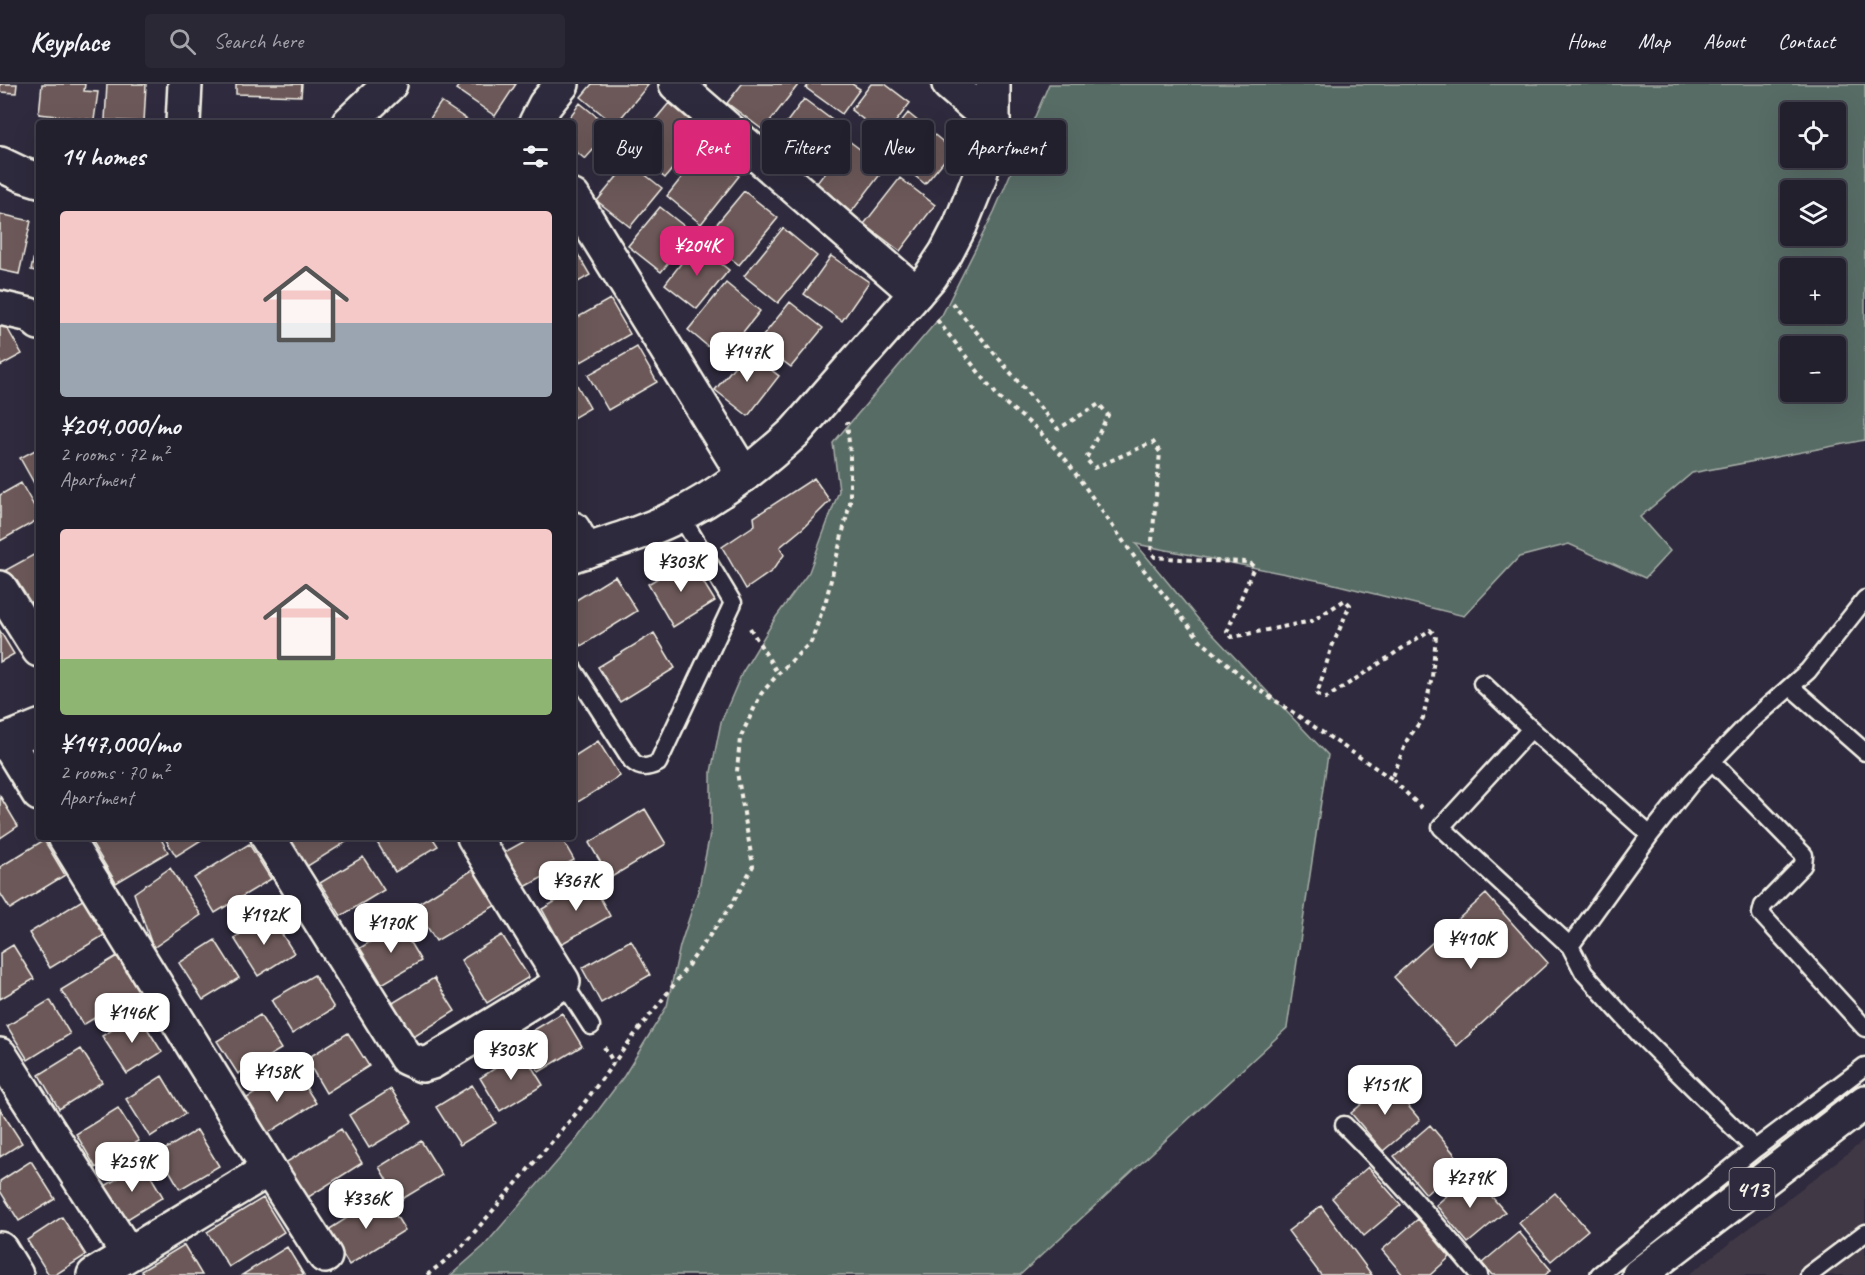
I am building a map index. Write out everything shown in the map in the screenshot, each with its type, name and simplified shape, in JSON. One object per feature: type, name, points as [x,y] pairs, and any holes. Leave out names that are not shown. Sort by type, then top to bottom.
[{"type":"main road","points":[[183,120],[186,84]]},
{"type":"main road","points":[[352,120],[390,84]]},
{"type":"main road","points":[[538,120],[545,105],[562,84]]},
{"type":"main road","points":[[676,84],[923,285]]},
{"type":"main road","points":[[949,84],[991,120]]},
{"type":"main road","points":[[993,84],[993,120]]},
{"type":"main road","points":[[0,165],[36,179]]},
{"type":"main road","points":[[577,545],[680,515],[744,475],[795,432],[923,285],[946,253],[960,226],[980,174]]},
{"type":"main road","points":[[576,202],[744,475]]},
{"type":"main road","points":[[0,308],[30,315],[36,320]]},
{"type":"main road","points":[[0,588],[36,645]]},
{"type":"main road","points":[[36,728],[3,742],[36,790]]},
{"type":"main road","points":[[67,840],[268,1170],[325,1256]]},
{"type":"main road","points":[[270,840],[406,1058],[422,1065],[432,1062],[563,982],[476,840]]},
{"type":"main road","points":[[0,1055],[128,1254]]},
{"type":"main road","name":"413","points":[[1639,1275],[1865,1102]]},
{"type":"main road","points":[[94,1275],[268,1170]]},
{"type":"main road","points":[[0,1249],[16,1275]]},
{"type":"lane","points":[[576,674],[632,761],[638,767],[648,767],[658,763],[733,603],[680,515]]},
{"type":"lane","points":[[1570,946],[1650,835],[1692,782],[1750,722],[1808,671],[1865,598]]},
{"type":"lane","points":[[1482,683],[1650,835]]},
{"type":"lane","points":[[1791,687],[1865,752]]},
{"type":"lane","points":[[1531,729],[1441,827],[1570,946],[1584,973],[1627,1020],[1755,1149]]},
{"type":"lane","points":[[1713,761],[1804,855],[1803,865],[1762,906],[1761,914],[1865,1028]]},
{"type":"lane","points":[[563,982],[591,1026]]},
{"type":"lane","points":[[1599,1275],[1755,1149],[1865,1066]]},
{"type":"lane","points":[[1344,1125],[1402,1184],[1479,1275]]},
{"type":"lane","points":[[1809,1275],[1865,1233]]},
{"type":"path","points":[[923,285],[1058,429],[1099,404],[1108,415],[1086,459],[1094,468],[1153,442],[1160,452],[1151,552],[1155,557],[1249,562],[1254,567],[1227,632],[1232,637],[1312,621],[1345,600],[1350,605],[1331,649],[1317,694],[1324,699],[1430,630],[1436,636],[1432,677],[1423,718],[1407,740],[1392,779]]},
{"type":"path","points":[[923,285],[1000,399],[1037,429],[1066,460],[1140,565],[1201,641],[1252,685],[1392,779],[1441,827]]},
{"type":"path","points":[[426,1275],[460,1249],[579,1110],[731,906],[753,866],[737,772],[740,738],[761,694],[811,642],[826,600],[850,503],[850,454],[846,413],[832,390]]},
{"type":"path","points":[[733,603],[778,674]]},
{"type":"shaded area","points":[[1865,1140],[1865,1275],[1688,1275]]},
{"type":"green space","points":[[1049,84],[1865,84],[1865,440],[1692,473],[1640,517],[1670,551],[1645,578],[1569,544],[1519,557],[1464,616],[1326,582],[1136,544],[1199,620],[1328,755],[1287,1028],[1020,1275],[451,1275],[484,1246],[576,1140],[624,1076],[667,1006],[680,946],[699,888],[711,829],[711,772],[721,722],[742,673],[776,617],[809,572],[839,491],[833,443],[942,315],[994,212],[1010,174],[1066,174],[1066,120],[1034,120]]},
{"type":"building","points":[[0,84],[17,84],[16,93],[0,92]]},
{"type":"building","points":[[42,84],[85,84],[84,91],[98,92],[94,120],[39,114]]},
{"type":"building","points":[[107,84],[146,84],[144,120],[105,120]]},
{"type":"building","points":[[236,84],[302,84],[301,96],[236,94]]},
{"type":"building","points":[[460,84],[516,84],[495,116],[456,89]]},
{"type":"building","points":[[592,84],[649,84],[619,120],[609,120],[581,97]]},
{"type":"building","points":[[742,84],[798,85],[771,120],[762,120],[762,129],[727,103]]},
{"type":"building","points":[[809,84],[852,84],[860,89],[842,114],[806,88]]},
{"type":"building","points":[[871,84],[885,84],[910,103],[897,120],[864,120],[851,110]]},
{"type":"building","points":[[804,99],[832,120],[788,120]]},
{"type":"building","points":[[441,102],[468,120],[429,120]]},
{"type":"building","points":[[580,103],[601,120],[594,120],[594,149],[585,159],[576,152],[576,120],[567,120]]},
{"type":"building","points":[[669,103],[690,120],[674,120],[674,167],[665,178],[660,174],[662,174],[662,120],[655,120]]},
{"type":"building","points":[[908,113],[917,120],[902,120]]},
{"type":"building","points":[[934,134],[946,144],[946,158],[934,173]]},
{"type":"building","points":[[850,142],[862,151],[862,174],[880,174],[850,214],[814,187],[824,174],[850,174]]},
{"type":"building","points":[[619,174],[644,174],[662,188],[630,227],[597,201]]},
{"type":"building","points":[[684,174],[737,174],[739,176],[701,224],[667,196]]},
{"type":"building","points":[[912,174],[933,174],[925,184]]},
{"type":"building","points":[[900,178],[935,205],[900,251],[864,224]]},
{"type":"building","points":[[744,191],[778,218],[739,265],[705,238]]},
{"type":"building","points":[[660,207],[693,233],[661,272],[628,246]]},
{"type":"building","points":[[0,214],[31,221],[19,274],[0,270]]},
{"type":"building","points":[[783,228],[817,256],[778,303],[744,276]]},
{"type":"building","points":[[696,244],[729,270],[697,309],[665,284]]},
{"type":"building","points":[[36,246],[36,271],[31,270]]},
{"type":"building","points":[[576,251],[590,275],[576,283]]},
{"type":"building","points":[[831,256],[869,282],[842,321],[804,294]]},
{"type":"building","points":[[726,283],[760,311],[722,358],[688,330]]},
{"type":"building","points":[[610,299],[630,334],[581,362],[576,353],[576,318]]},
{"type":"building","points":[[790,302],[823,328],[791,367],[758,342]]},
{"type":"building","points":[[2,319],[22,354],[0,366],[0,320]]},
{"type":"building","points":[[637,347],[657,382],[608,410],[588,375]]},
{"type":"building","points":[[747,351],[779,376],[748,416],[715,390]]},
{"type":"building","points":[[576,383],[590,408],[576,416]]},
{"type":"building","points":[[36,450],[36,487],[20,458]]},
{"type":"building","points":[[814,478],[830,501],[780,547],[784,555],[772,571],[746,589],[722,547],[755,525],[754,517]]},
{"type":"building","points":[[21,483],[36,510],[36,521],[0,541],[0,495]]},
{"type":"building","points":[[36,554],[36,600],[26,606],[6,570]]},
{"type":"building","points":[[689,559],[715,601],[673,627],[648,584]]},
{"type":"building","points":[[615,576],[637,611],[581,646],[576,637],[576,600]]},
{"type":"building","points":[[0,631],[14,654],[0,662]]},
{"type":"building","points":[[654,633],[675,668],[620,702],[598,667]]},
{"type":"building","points":[[598,741],[620,776],[576,803],[576,755]]},
{"type":"building","points":[[0,796],[18,826],[0,838]]},
{"type":"building","points":[[645,809],[666,844],[610,878],[589,843]]},
{"type":"building","points":[[44,840],[65,875],[10,909],[0,893],[0,867]]},
{"type":"building","points":[[90,840],[162,840],[168,852],[116,883]]},
{"type":"building","points":[[166,840],[201,840],[176,856]]},
{"type":"building","points":[[289,840],[349,840],[306,867]]},
{"type":"building","points":[[376,840],[434,840],[438,846],[395,872]]},
{"type":"building","points":[[527,840],[563,840],[574,860],[525,887],[505,852]]},
{"type":"building","points":[[249,844],[271,879],[215,913],[194,878]]},
{"type":"building","points":[[363,857],[384,890],[341,916],[320,883]]},
{"type":"building","points":[[170,868],[201,915],[153,948],[134,893]]},
{"type":"building","points":[[474,869],[496,905],[436,941],[414,906]]},
{"type":"building","points":[[591,881],[610,916],[561,944],[542,909]]},
{"type":"building","points":[[1486,894],[1548,963],[1457,1046],[1394,977]]},
{"type":"building","points":[[84,899],[106,934],[50,968],[29,933]]},
{"type":"building","points":[[270,915],[294,953],[258,976],[234,938]]},
{"type":"building","points":[[399,924],[421,961],[382,984],[360,948]]},
{"type":"building","points":[[502,935],[529,977],[487,1003],[461,960]]},
{"type":"building","points":[[215,940],[239,978],[203,1000],[179,963]]},
{"type":"building","points":[[631,940],[650,975],[601,1003],[582,968]]},
{"type":"building","points":[[13,945],[34,979],[0,999],[0,953]]},
{"type":"building","points":[[117,956],[139,991],[83,1025],[61,990]]},
{"type":"building","points":[[314,975],[334,1008],[292,1034],[271,1000]]},
{"type":"building","points":[[434,978],[455,1011],[412,1038],[391,1004]]},
{"type":"building","points":[[50,1000],[70,1034],[28,1060],[7,1026]]},
{"type":"building","points":[[562,1013],[582,1046],[539,1072],[519,1039]]},
{"type":"building","points":[[138,1014],[162,1052],[127,1074],[102,1036]]},
{"type":"building","points":[[260,1015],[281,1049],[238,1074],[217,1041]]},
{"type":"building","points":[[348,1033],[369,1066],[326,1093],[306,1059]]},
{"type":"building","points":[[81,1049],[102,1082],[59,1109],[39,1075]]},
{"type":"building","points":[[522,1051],[543,1085],[500,1111],[480,1078]]},
{"type":"building","points":[[294,1069],[316,1103],[260,1138],[239,1103]]},
{"type":"building","points":[[162,1076],[185,1114],[150,1137],[126,1099]]},
{"type":"building","points":[[1388,1082],[1420,1120],[1383,1151],[1351,1113]]},
{"type":"building","points":[[472,1085],[496,1123],[460,1145],[436,1107]]},
{"type":"building","points":[[391,1089],[412,1122],[369,1148],[349,1115]]},
{"type":"building","points":[[118,1108],[139,1141],[96,1168],[76,1134]]},
{"type":"building","points":[[0,1109],[22,1143],[0,1157]]},
{"type":"building","points":[[1430,1125],[1462,1163],[1426,1194],[1394,1156]]},
{"type":"building","points":[[341,1129],[362,1163],[307,1198],[285,1163]]},
{"type":"building","points":[[197,1130],[219,1166],[180,1189],[159,1153]]},
{"type":"building","points":[[421,1141],[442,1175],[399,1201],[379,1167]]},
{"type":"building","points":[[31,1161],[55,1199],[19,1221],[0,1191],[0,1181]]},
{"type":"building","points":[[143,1163],[163,1197],[121,1223],[100,1189]]},
{"type":"building","points":[[1368,1167],[1401,1205],[1364,1236],[1332,1198]]},
{"type":"building","points":[[1472,1174],[1505,1212],[1468,1243],[1436,1205]]},
{"type":"building","points":[[1555,1193],[1588,1230],[1551,1261],[1519,1223]]},
{"type":"building","points":[[383,1195],[405,1230],[349,1265],[328,1230]]},
{"type":"building","points":[[263,1198],[284,1232],[229,1267],[207,1232]]},
{"type":"building","points":[[1321,1206],[1372,1275],[1321,1275],[1288,1231]]},
{"type":"building","points":[[62,1217],[86,1255],[55,1275],[49,1275],[27,1240]]},
{"type":"building","points":[[1418,1219],[1450,1257],[1430,1275],[1403,1275],[1382,1250]]},
{"type":"building","points":[[1519,1232],[1551,1270],[1545,1275],[1492,1275],[1482,1263]]},
{"type":"building","points":[[184,1245],[202,1275],[144,1275],[141,1271]]},
{"type":"building","points":[[287,1247],[304,1275],[242,1275]]}]
